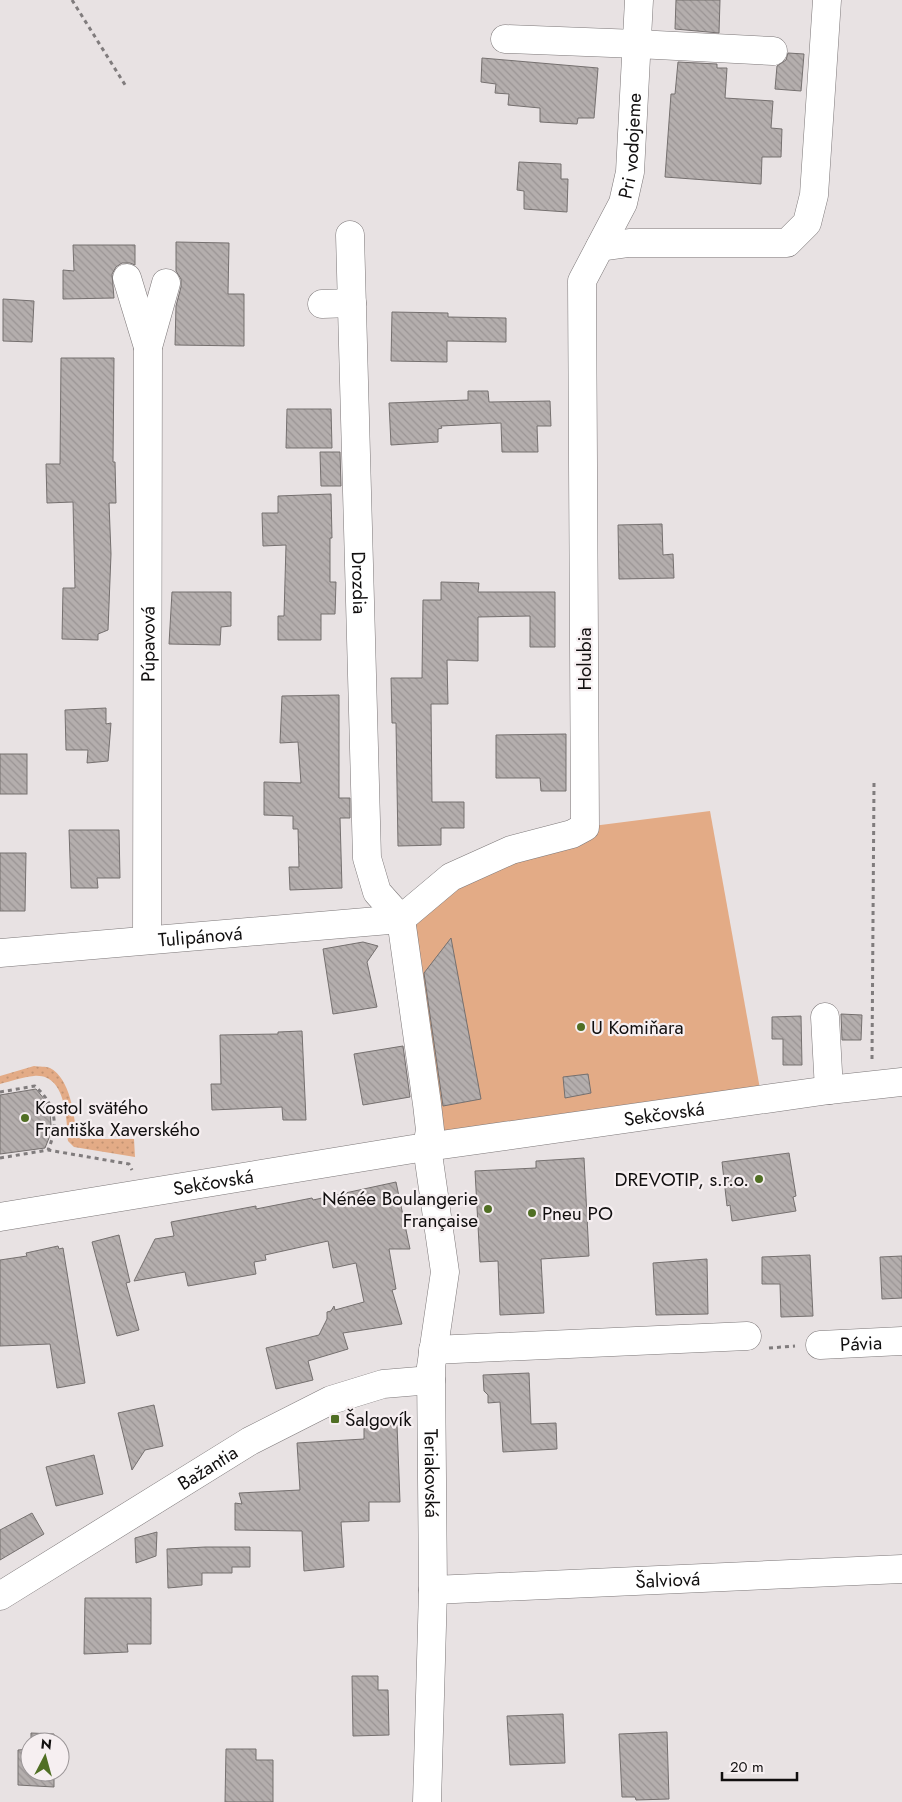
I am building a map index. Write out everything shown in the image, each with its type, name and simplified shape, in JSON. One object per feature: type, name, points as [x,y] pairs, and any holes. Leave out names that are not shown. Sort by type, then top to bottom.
[{"type":"street","name":"Pri vodojeme","points":[[582,281],[623,203],[630,172],[639,0]]},
{"type":"street","points":[[600,247],[628,242],[693,244],[787,243],[807,224],[814,195],[827,0]]},
{"type":"street","points":[[506,39],[773,51]]},
{"type":"street","name":"Drozdia","points":[[350,235],[367,858],[377,892],[400,919]]},
{"type":"street","points":[[128,278],[148,347]]},
{"type":"street","name":"Holubia","points":[[400,919],[451,877],[511,850],[572,834],[585,827],[582,281]]},
{"type":"street","points":[[148,347],[166,283]]},
{"type":"street","points":[[322,304],[352,303]]},
{"type":"street","name":"Púpavová","points":[[147,940],[148,347]]},
{"type":"street","points":[[400,919],[430,1130],[427,1147]]},
{"type":"street","name":"Tulipánová","points":[[0,953],[400,919]]},
{"type":"street","points":[[825,1017],[829,1090]]},
{"type":"street","name":"Sekčovská","points":[[0,1217],[427,1147],[871,1084],[902,1082]]},
{"type":"street","name":"Teriakovská","points":[[427,1147],[445,1272],[432,1350],[433,1590],[427,1802]]},
{"type":"street","points":[[432,1350],[747,1336]]},
{"type":"street","name":"Pávia","points":[[820,1345],[902,1341]]},
{"type":"street","name":"Bažantia","points":[[0,1596],[250,1441],[331,1400],[383,1384],[431,1380]]},
{"type":"street","name":"Šalviová","points":[[433,1590],[902,1569]]},
{"type":"path","points":[[72,0],[127,88]]},
{"type":"path","points":[[871,1084],[874,783]]},
{"type":"path","points":[[0,1092],[35,1086],[46,1096],[54,1111],[52,1142],[48,1150]]},
{"type":"path","points":[[0,1158],[48,1150],[130,1164],[133,1175]]},
{"type":"shaded area","name":"U Komiňara","points":[[710,811],[762,1100],[427,1147],[401,919],[451,877],[585,827]]},
{"type":"shaded area","points":[[34,1066],[50,1068],[63,1080],[70,1099],[77,1137],[81,1139],[134,1139],[135,1157],[74,1147],[68,1141],[65,1110],[59,1090],[53,1082],[45,1077],[34,1076],[0,1084],[0,1076]]},
{"type":"building","points":[[676,0],[720,0],[719,33],[675,29]]},
{"type":"building","points":[[788,53],[804,54],[801,91],[775,89],[777,66],[786,60]]},
{"type":"building","points":[[482,58],[598,68],[594,118],[578,118],[577,124],[540,122],[540,108],[508,105],[509,94],[495,93],[496,84],[481,82]]},
{"type":"building","points":[[678,62],[717,64],[717,68],[727,68],[725,98],[773,101],[771,128],[782,129],[781,157],[762,157],[761,184],[665,177],[671,94],[675,94]]},
{"type":"building","points":[[519,162],[561,164],[561,179],[568,179],[567,212],[524,209],[524,191],[517,190]]},
{"type":"building","points":[[176,242],[229,243],[228,294],[244,294],[244,346],[175,345],[176,306],[181,287],[181,279],[176,271]]},
{"type":"building","points":[[73,245],[135,245],[135,265],[122,263],[116,267],[112,274],[114,298],[63,299],[63,270],[74,271]]},
{"type":"building","points":[[3,299],[34,301],[32,342],[3,341]]},
{"type":"building","points":[[392,312],[448,313],[448,317],[506,318],[506,342],[447,341],[447,362],[391,361]]},
{"type":"building","points":[[61,358],[114,358],[113,462],[115,462],[116,503],[109,503],[111,554],[108,630],[98,634],[98,640],[62,639],[63,588],[75,588],[73,502],[47,503],[46,464],[60,464]]},
{"type":"building","points":[[468,391],[488,391],[489,402],[550,401],[551,426],[537,426],[538,452],[502,452],[501,423],[441,426],[442,428],[438,429],[438,442],[391,445],[389,403],[468,400]]},
{"type":"building","points":[[287,409],[331,409],[332,448],[286,448]]},
{"type":"building","points":[[320,452],[340,452],[341,486],[321,486]]},
{"type":"building","points":[[331,494],[330,582],[336,582],[335,614],[321,614],[321,640],[278,640],[278,616],[284,616],[286,545],[263,546],[262,513],[278,513],[278,496]]},
{"type":"building","points":[[662,524],[663,555],[673,554],[674,578],[619,579],[618,525]]},
{"type":"building","points":[[441,582],[479,583],[478,592],[555,592],[555,647],[530,647],[530,616],[478,617],[478,661],[447,660],[448,704],[431,704],[432,802],[464,802],[464,828],[441,828],[441,845],[398,846],[396,723],[392,723],[391,678],[422,678],[423,600],[441,600]]},
{"type":"building","points":[[172,592],[231,592],[231,626],[221,627],[220,645],[169,644]]},
{"type":"building","points":[[339,695],[339,798],[350,798],[350,818],[340,818],[342,888],[290,890],[289,867],[299,867],[298,829],[293,829],[293,816],[264,815],[264,782],[301,783],[298,742],[280,743],[282,696]]},
{"type":"building","points":[[106,708],[106,724],[111,723],[108,761],[87,763],[88,750],[66,750],[65,710]]},
{"type":"building","points":[[566,734],[566,791],[541,791],[540,778],[496,778],[496,735]]},
{"type":"building","points":[[0,754],[27,754],[27,794],[0,794]]},
{"type":"building","points":[[69,830],[119,830],[120,878],[97,878],[98,888],[71,888]]},
{"type":"building","points":[[0,853],[26,853],[25,911],[0,911]]},
{"type":"building","points":[[451,938],[481,1099],[443,1106],[424,973]]},
{"type":"building","points":[[363,942],[378,946],[367,962],[377,1007],[333,1014],[323,949]]},
{"type":"building","points":[[841,1014],[862,1015],[861,1040],[842,1040]]},
{"type":"building","points":[[801,1016],[802,1065],[783,1065],[783,1039],[772,1039],[772,1017]]},
{"type":"building","points":[[302,1031],[306,1120],[283,1120],[282,1107],[212,1110],[211,1084],[221,1084],[220,1035],[278,1034],[278,1032]]},
{"type":"building","points":[[403,1046],[410,1097],[363,1105],[354,1054]]},
{"type":"building","points":[[588,1074],[591,1093],[565,1098],[563,1077]]},
{"type":"building","name":"Kostol svätého Františka Xaverského","points":[[36,1089],[45,1100],[50,1112],[51,1125],[45,1148],[0,1154],[0,1095]]},
{"type":"building","name":"DREVOTIP, s.r.o.","points":[[789,1153],[796,1196],[793,1197],[796,1211],[732,1221],[730,1205],[727,1206],[722,1162]]},
{"type":"building","name":"Pneu PO","points":[[584,1158],[589,1256],[541,1259],[544,1313],[500,1315],[498,1261],[480,1262],[475,1171],[536,1168],[536,1161]]},
{"type":"building","points":[[396,1182],[410,1249],[389,1249],[396,1289],[392,1290],[402,1324],[343,1333],[348,1349],[308,1361],[313,1380],[276,1389],[266,1348],[319,1335],[327,1319],[327,1312],[331,1311],[334,1306],[335,1310],[364,1302],[356,1263],[333,1268],[328,1241],[265,1255],[266,1260],[254,1262],[256,1274],[188,1286],[185,1272],[134,1281],[155,1239],[174,1236],[171,1222],[256,1206],[256,1209],[312,1198],[313,1200]]},
{"type":"building","points":[[119,1235],[130,1282],[126,1283],[139,1330],[117,1336],[92,1242]]},
{"type":"building","points":[[58,1246],[59,1249],[63,1248],[85,1383],[57,1388],[50,1344],[0,1346],[0,1260],[27,1256],[26,1253]]},
{"type":"building","points":[[810,1255],[813,1316],[781,1317],[780,1284],[762,1284],[762,1257]]},
{"type":"building","points":[[902,1256],[902,1298],[882,1299],[880,1257]]},
{"type":"building","points":[[707,1259],[708,1314],[656,1315],[653,1263]]},
{"type":"building","points":[[529,1373],[531,1424],[556,1423],[557,1449],[503,1452],[500,1402],[488,1403],[488,1395],[484,1391],[483,1375]]},
{"type":"building","points":[[154,1405],[163,1446],[145,1450],[132,1470],[118,1413]]},
{"type":"building","points":[[397,1425],[400,1502],[369,1502],[369,1521],[341,1522],[344,1567],[304,1571],[302,1531],[235,1530],[235,1503],[242,1504],[239,1493],[300,1490],[297,1443],[364,1439],[364,1427]]},
{"type":"building","points":[[94,1455],[103,1494],[56,1506],[46,1467]]},
{"type":"building","points":[[32,1513],[44,1534],[0,1560],[0,1530]]},
{"type":"building","points":[[157,1532],[156,1556],[136,1563],[135,1538]]},
{"type":"building","points":[[250,1547],[250,1567],[232,1567],[232,1573],[202,1573],[202,1585],[168,1588],[167,1549]]},
{"type":"building","points":[[85,1598],[151,1598],[151,1644],[127,1644],[128,1652],[84,1654]]},
{"type":"building","points":[[352,1676],[378,1676],[378,1690],[388,1690],[389,1735],[353,1736]]},
{"type":"building","points":[[563,1714],[565,1763],[510,1765],[507,1716]]},
{"type":"building","points":[[667,1732],[669,1799],[636,1800],[635,1797],[622,1797],[619,1734]]},
{"type":"building","points":[[226,1749],[256,1749],[256,1760],[273,1760],[273,1802],[225,1802]]},
{"type":"building","points":[[18,1750],[20,1750],[20,1782],[54,1782],[54,1787],[18,1785]]},
{"type":"place","name":"U Komiňara","points":[[581,1027]]},
{"type":"place","name":"Kostol svätého Františka Xaverského","points":[[25,1118]]},
{"type":"place","name":"DREVOTIP, s.r.o.","points":[[759,1179]]},
{"type":"place","name":"Nénée Boulangerie Française","points":[[488,1209]]},
{"type":"place","name":"Pneu PO","points":[[532,1213]]},
{"type":"place","name":"Šalgovík","points":[[335,1419]]}]
